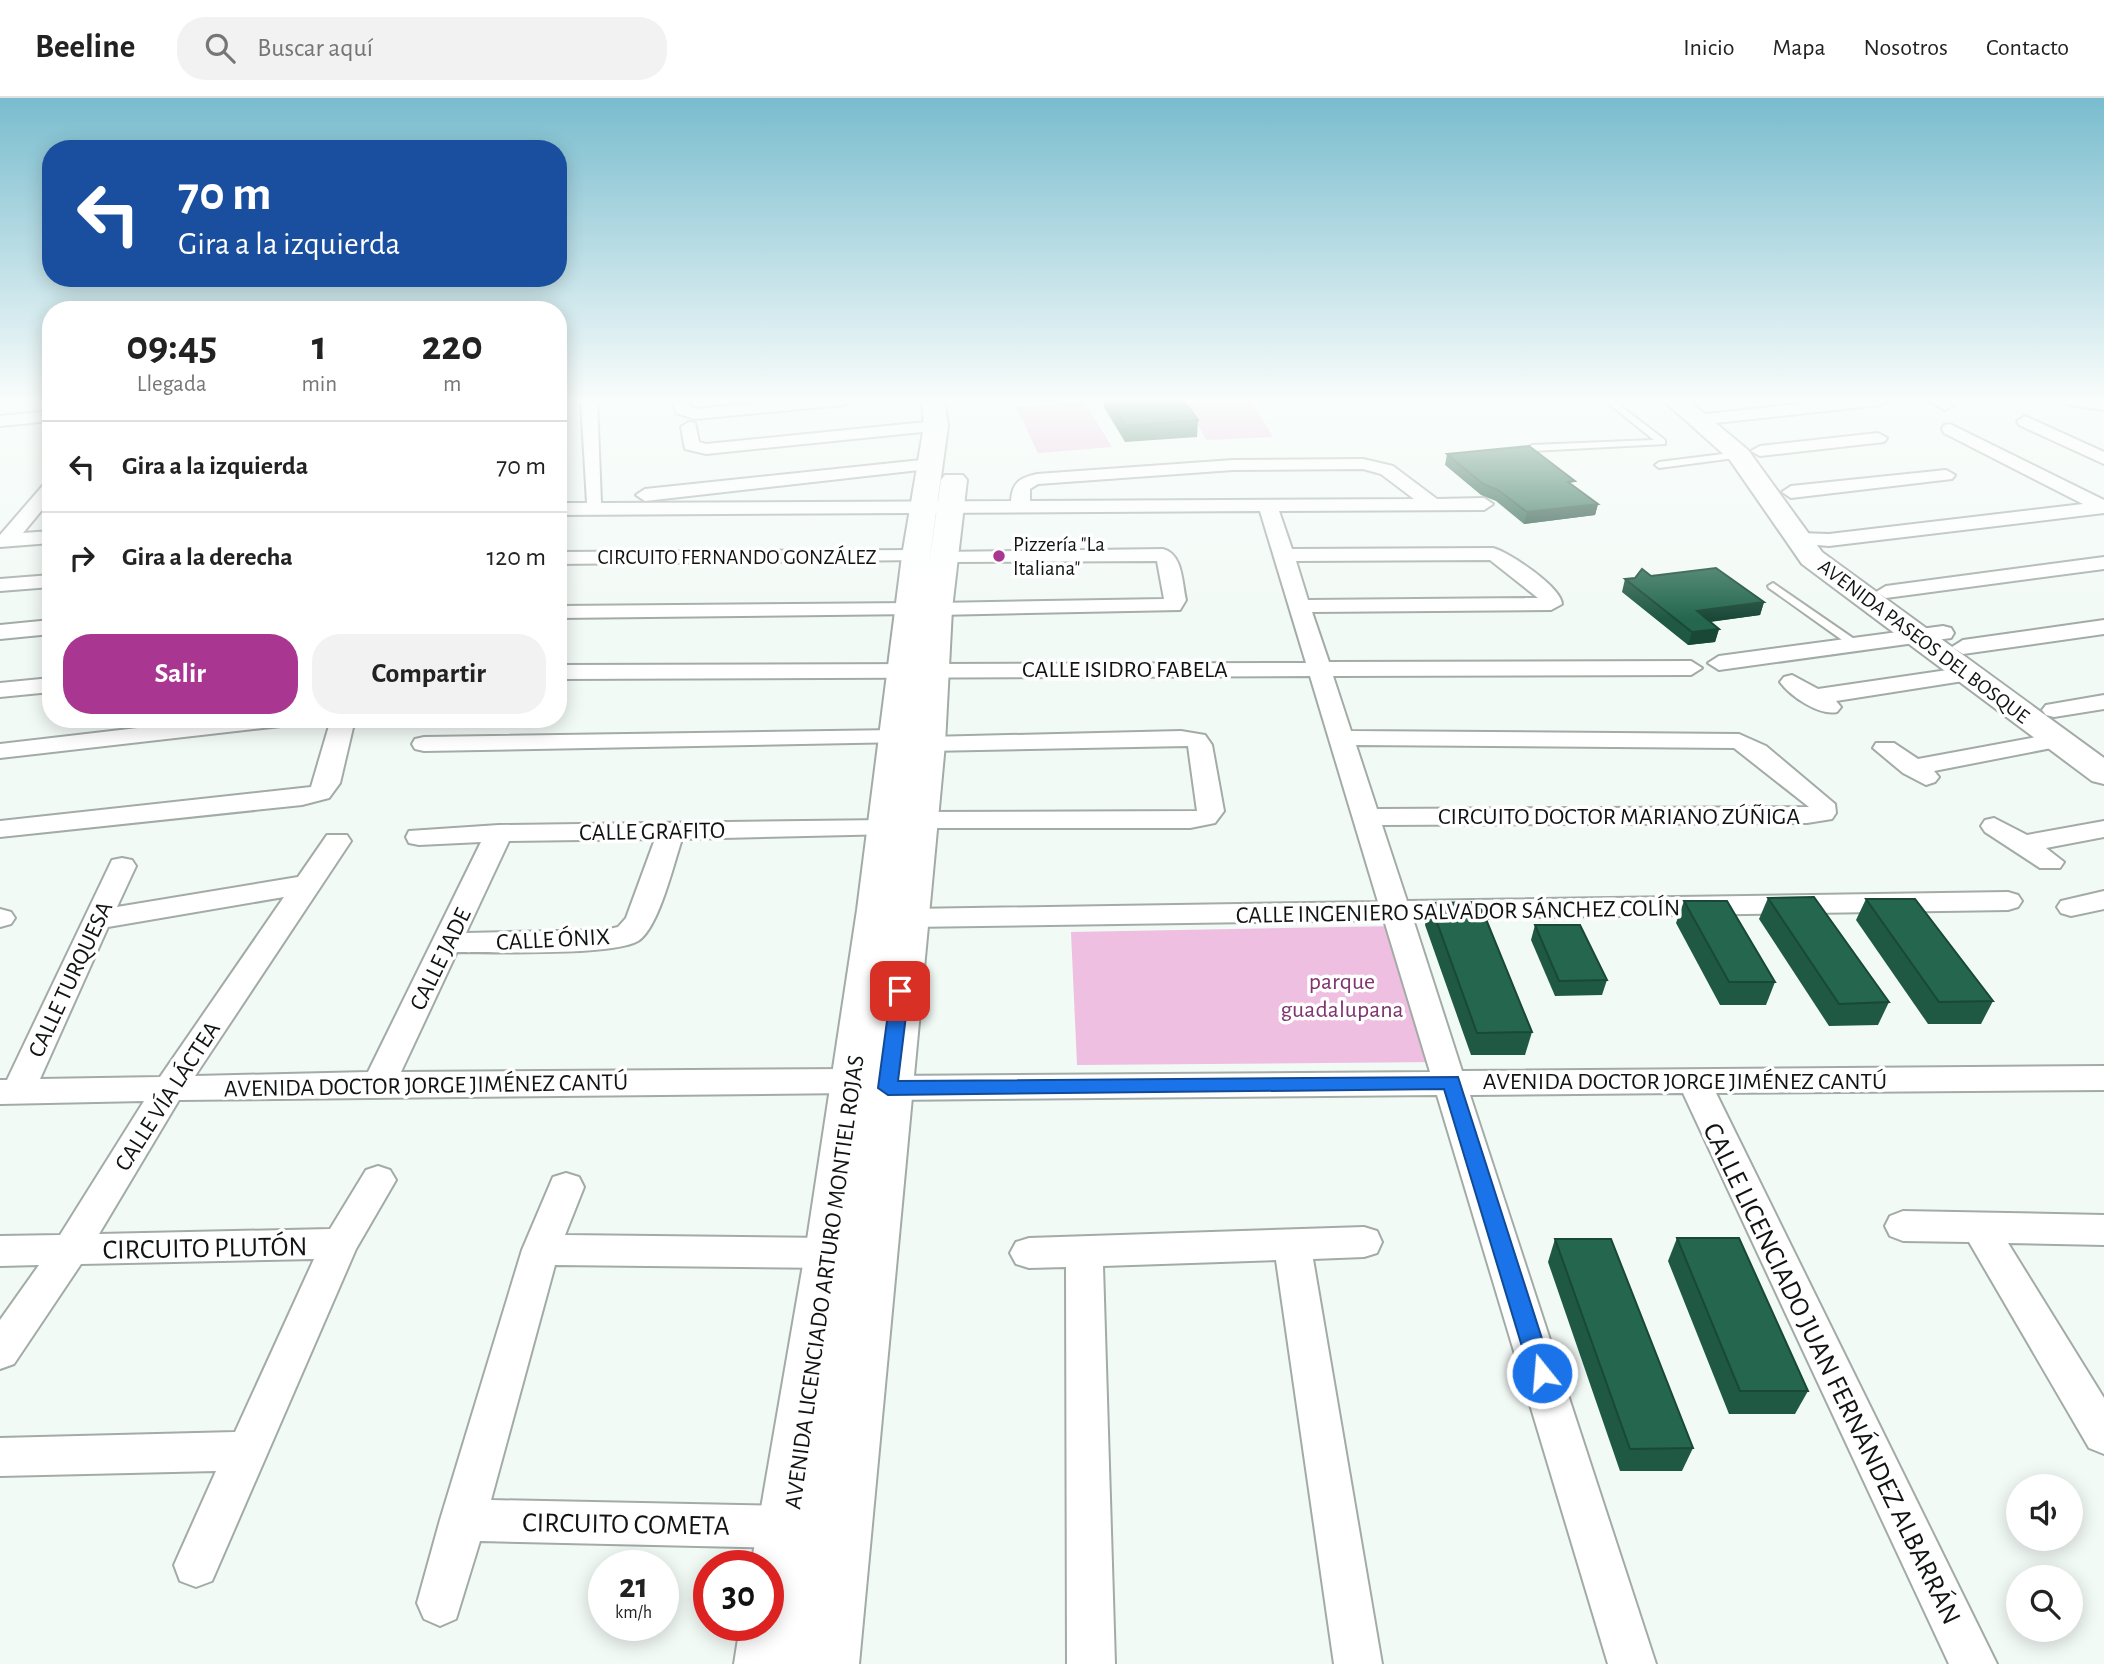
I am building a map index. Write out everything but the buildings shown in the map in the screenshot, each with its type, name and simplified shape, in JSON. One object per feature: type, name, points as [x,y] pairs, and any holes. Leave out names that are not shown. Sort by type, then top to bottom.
[{"type":"main road","name":"AVENIDA LICENCIADO ARTURO MONTIEL ROJAS","points":[[932,473],[938,508]]},
{"type":"main road","name":"AVENIDA LICENCIADO ARTURO MONTIEL ROJAS","points":[[827,1664],[870,1085],[912,741],[923,609],[938,508],[948,473]]},
{"type":"main road","name":"AVENIDA PASEOS DEL BOSQUE","points":[[1760,473],[1798,539],[1812,558],[1948,647],[2054,710],[2104,747]]},
{"type":"main road","name":"AVENIDA PASEOS DEL BOSQUE","points":[[1771,473],[1791,492],[1844,562],[1886,592],[2058,740],[2104,774]]},
{"type":"main road","name":"AVENIDA LICENCIADO ARTURO MONTIEL ROJAS","points":[[766,1664],[790,1527],[831,1253],[909,918],[902,824]]},
{"type":"street","points":[[593,473],[594,500]]},
{"type":"street","points":[[567,506],[594,500],[846,473]]},
{"type":"street","points":[[1020,507],[1021,489],[1026,482],[1120,473]]},
{"type":"street","points":[[1389,473],[1434,505]]},
{"type":"street","points":[[1791,492],[1918,473]]},
{"type":"street","points":[[1945,473],[1967,485]]},
{"type":"street","points":[[2042,473],[2104,507]]},
{"type":"street","points":[[3,541],[42,500]]},
{"type":"street","points":[[567,508],[1485,504]]},
{"type":"street","points":[[1268,505],[1632,1664]]},
{"type":"street","points":[[1798,539],[1829,540],[2104,507]]},
{"type":"street","points":[[3,541],[42,538]]},
{"type":"street","points":[[1283,555],[1493,554],[1514,567],[1551,598],[1552,604],[1299,606]]},
{"type":"street","name":"CIRCUITO FERNANDO GONZÁLEZ","points":[[567,558],[1163,555],[1167,559],[1175,600],[1172,605],[1161,606],[923,609]]},
{"type":"street","points":[[1886,592],[2099,559]]},
{"type":"street","points":[[0,586],[40,589]]},
{"type":"street","points":[[0,596],[40,589]]},
{"type":"street","points":[[567,612],[923,609]]},
{"type":"street","points":[[3,627],[42,627]]},
{"type":"street","points":[[1719,663],[1856,645],[1948,647],[2104,627]]},
{"type":"street","points":[[1815,697],[1948,647]]},
{"type":"street","name":"CALLE ISIDRO FABELA","points":[[567,672],[1691,668]]},
{"type":"street","points":[[1793,682],[1834,711]]},
{"type":"street","points":[[0,690],[42,686]]},
{"type":"street","points":[[2054,710],[2104,702]]},
{"type":"street","points":[[0,751],[202,728]]},
{"type":"street","points":[[0,829],[320,793],[327,783],[341,728]]},
{"type":"street","name":"CIRCUITO DOCTOR MARIANO ZÚÑIGA","points":[[1339,738],[1739,741],[1757,751],[1822,804],[1824,813],[1807,816],[1364,817]]},
{"type":"street","name":"CALLE GRAFITO","points":[[419,837],[902,824],[1190,820],[1206,817],[1211,811],[1200,746],[1196,740],[912,741]]},
{"type":"street","points":[[1912,768],[2058,740]]},
{"type":"street","points":[[424,744],[912,741]]},
{"type":"street","points":[[1885,748],[1934,783]]},
{"type":"street","points":[[1994,826],[2050,862]]},
{"type":"street","points":[[2022,844],[2104,829]]},
{"type":"street","name":"CALLE ÓNIX","points":[[448,943],[605,940],[628,934],[639,921],[672,830]]},
{"type":"street","name":"CALLE JADE","points":[[379,1084],[499,833]]},
{"type":"street","name":"CALLE VÍA LÁCTEA","points":[[0,1352],[71,1249],[170,1087],[337,841]]},
{"type":"street","name":"CALLE TURQUESA","points":[[9,1092],[122,866]]},
{"type":"street","points":[[97,920],[310,884]]},
{"type":"street","points":[[2071,907],[2104,900]]},
{"type":"street","name":"CALLE INGENIERO SALVADOR SÁNCHEZ COLÍN","points":[[909,918],[1396,913],[2008,901]]},
{"type":"street","name":"AVENIDA DOCTOR JORGE JIMÉNEZ CANTÚ","points":[[9,1092],[379,1084],[870,1085],[2104,1078]]},
{"type":"street","name":"CALLE LICENCIADO JUAN FERNÁNDEZ ALBARRÁN","points":[[1694,1082],[1973,1664]]},
{"type":"street","name":"CIRCUITO PLUTÓN","points":[[196,1565],[340,1244],[378,1181]]},
{"type":"street","points":[[440,1603],[541,1250],[566,1187]]},
{"type":"street","points":[[1903,1226],[2104,1230]]},
{"type":"street","points":[[1980,1229],[2104,1435]]},
{"type":"street","points":[[1030,1252],[1364,1242]]},
{"type":"street","name":"CIRCUITO PLUTÓN","points":[[0,1251],[340,1244]]},
{"type":"street","points":[[1292,1246],[1358,1664]]},
{"type":"street","points":[[541,1250],[831,1253]]},
{"type":"street","points":[[1084,1251],[1091,1664]]},
{"type":"street","points":[[0,1457],[245,1451]]},
{"type":"street","name":"CIRCUITO COMETA","points":[[462,1520],[790,1527]]},
{"type":"lane","points":[[1773,586],[1856,645]]},
{"type":"green space","name":"parque guadalupana","points":[[1396,926],[1437,1062],[1077,1065],[1071,932]]},
{"type":"place","name":"Pizzería \"La Italiana\"","points":[[999,556]]},
{"type":"route","points":[[900,991],[888,1088],[1451,1082],[1542,1373]]}]
